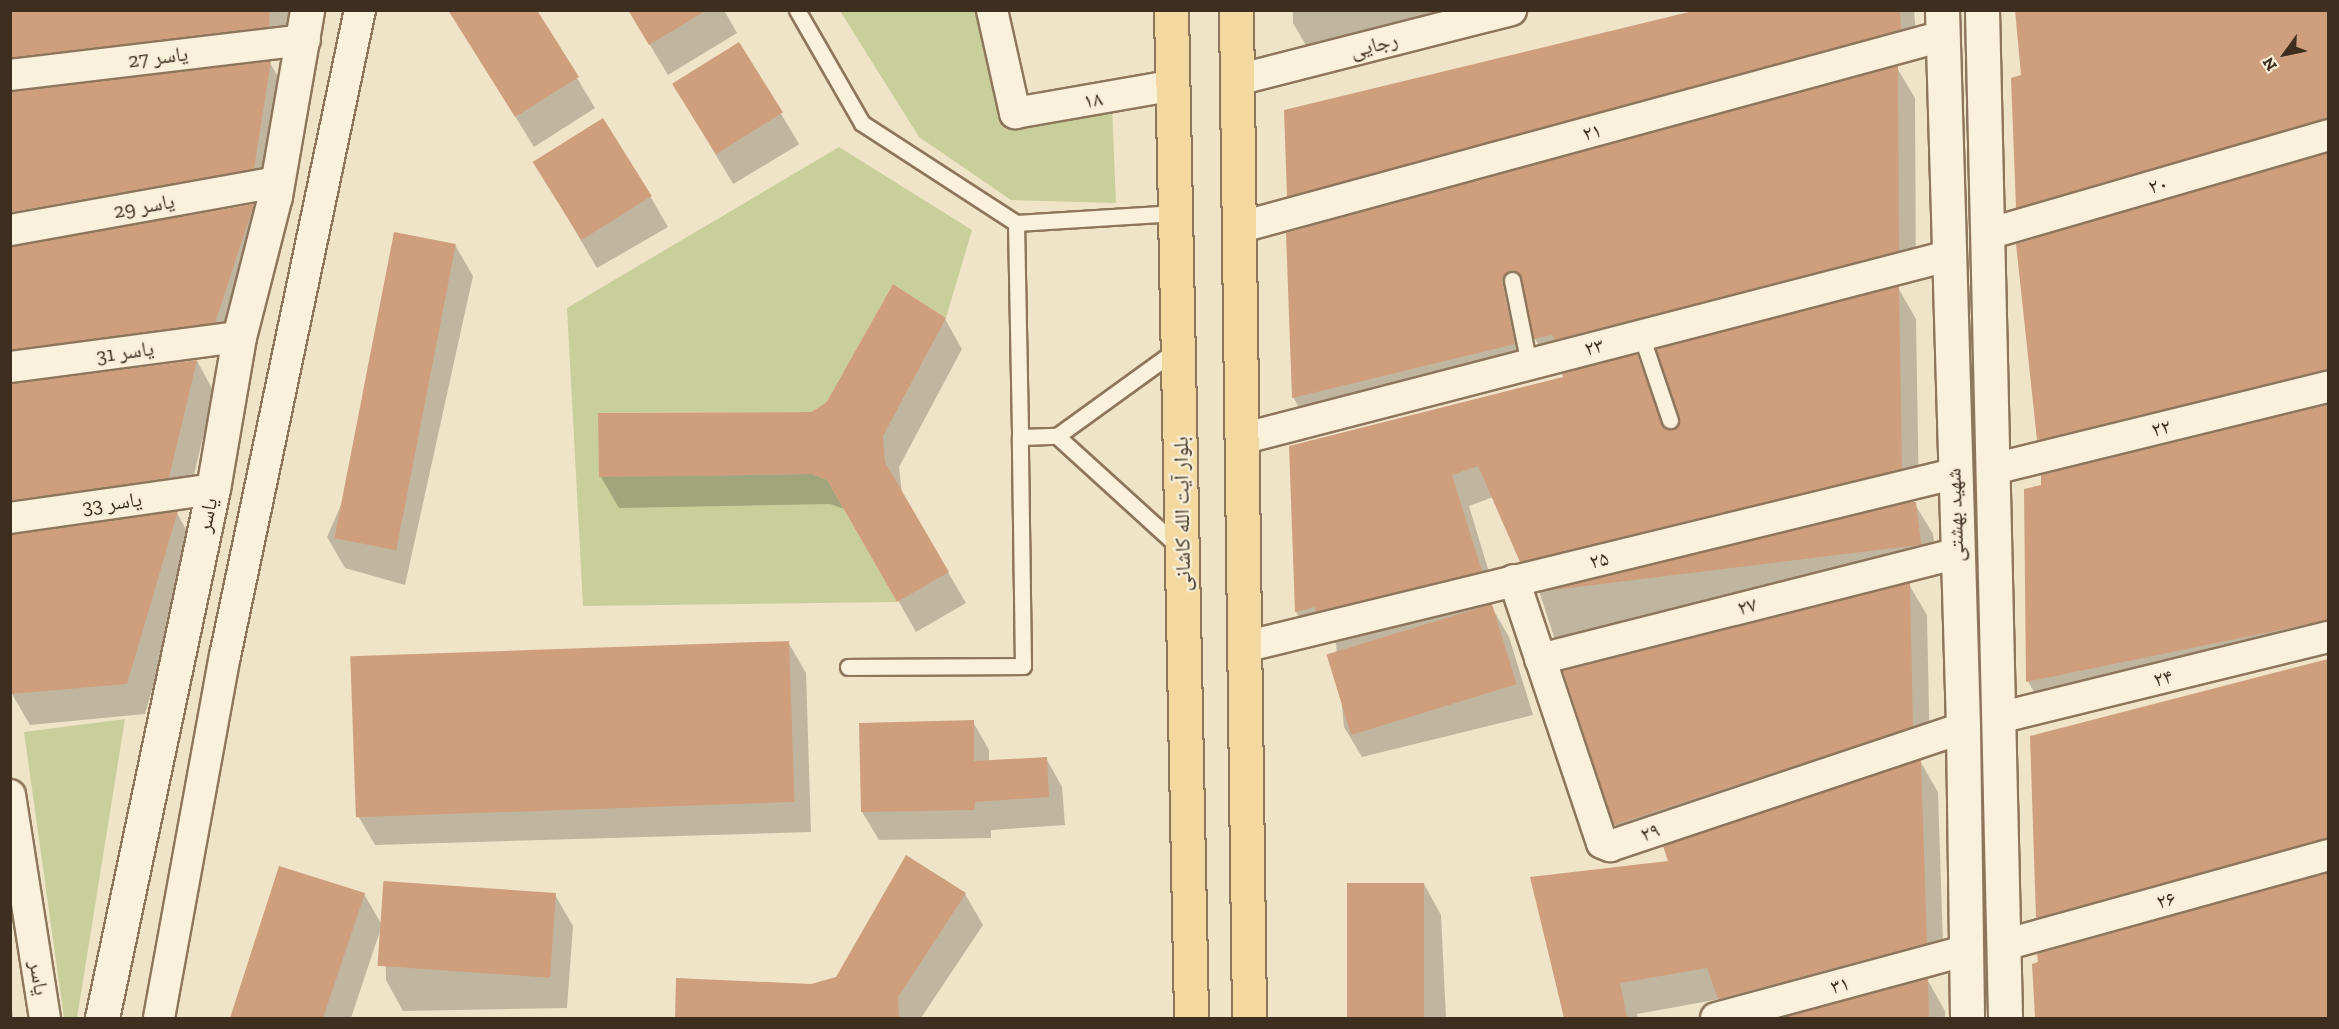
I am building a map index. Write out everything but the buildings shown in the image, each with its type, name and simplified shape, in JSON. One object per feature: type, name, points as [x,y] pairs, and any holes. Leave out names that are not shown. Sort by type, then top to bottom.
[{"type":"main road","name":"بلوار آیت الله کاشانی","points":[[1171,10],[1170,86],[1177,213],[1191,1018]]},
{"type":"main road","points":[[1236,10],[1241,227],[1241,439],[1249,1018]]},
{"type":"main road","name":"شهید بهشتی","points":[[1982,10],[2005,1018]]},
{"type":"main road","name":"شهید بهشتی","points":[[1942,23],[1955,554],[1963,728],[1967,1018]]},
{"type":"main road","name":"یاسر","points":[[102,1018],[213,489],[239,337],[278,182],[306,25]]},
{"type":"street","points":[[159,1018],[225,656],[360,10]]},
{"type":"street","name":"۱۸","points":[[992,10],[1015,113],[1170,86]]},
{"type":"street","name":"رجایی","points":[[1238,80],[1511,10]]},
{"type":"street","name":"۲۱","points":[[1241,227],[1942,23]]},
{"type":"street","name":"یاسر 27","points":[[10,75],[306,25]]},
{"type":"street","name":"۲۰","points":[[1988,234],[2328,135]]},
{"type":"street","name":"یاسر 29","points":[[10,230],[278,182]]},
{"type":"street","name":"۲۳","points":[[1241,439],[1948,256]]},
{"type":"street","name":"یاسر 31","points":[[10,367],[239,337]]},
{"type":"street","name":"۲۲","points":[[1993,469],[2328,387]]},
{"type":"street","name":"۲۵","points":[[1244,647],[1953,474]]},
{"type":"street","name":"یاسر 33","points":[[10,518],[213,489]]},
{"type":"street","name":"۲۷","points":[[1539,659],[1955,554]]},
{"type":"street","name":"۲۹","points":[[1514,580],[1596,836],[1610,846],[1963,728]]},
{"type":"street","name":"۲۴","points":[[1998,718],[2328,637]]},
{"type":"street","name":"یاسر","points":[[11,800],[22,938],[45,1018]]},
{"type":"street","name":"۲۶","points":[[2004,945],[2328,855]]},
{"type":"street","name":"۳۱","points":[[1716,1018],[1965,951]]},
{"type":"lane","points":[[797,10],[862,123],[1016,223],[1177,213]]},
{"type":"lane","points":[[848,667],[1023,666],[1016,223]]},
{"type":"lane","points":[[1512,280],[1529,364]]},
{"type":"lane","points":[[1641,335],[1671,420]]},
{"type":"lane","points":[[1020,437],[1057,436],[1180,347]]},
{"type":"lane","points":[[1057,436],[1183,550]]},
{"type":"green space","points":[[840,11],[978,11],[1006,129],[1112,106],[1116,203],[1011,200],[919,137]]},
{"type":"green space","points":[[839,147],[972,230],[946,318],[893,284],[826,403],[811,412],[599,413],[599,477],[812,474],[827,480],[897,602],[583,606],[567,308]]},
{"type":"green space","points":[[125,719],[77,1018],[64,1018],[24,732]]}]
